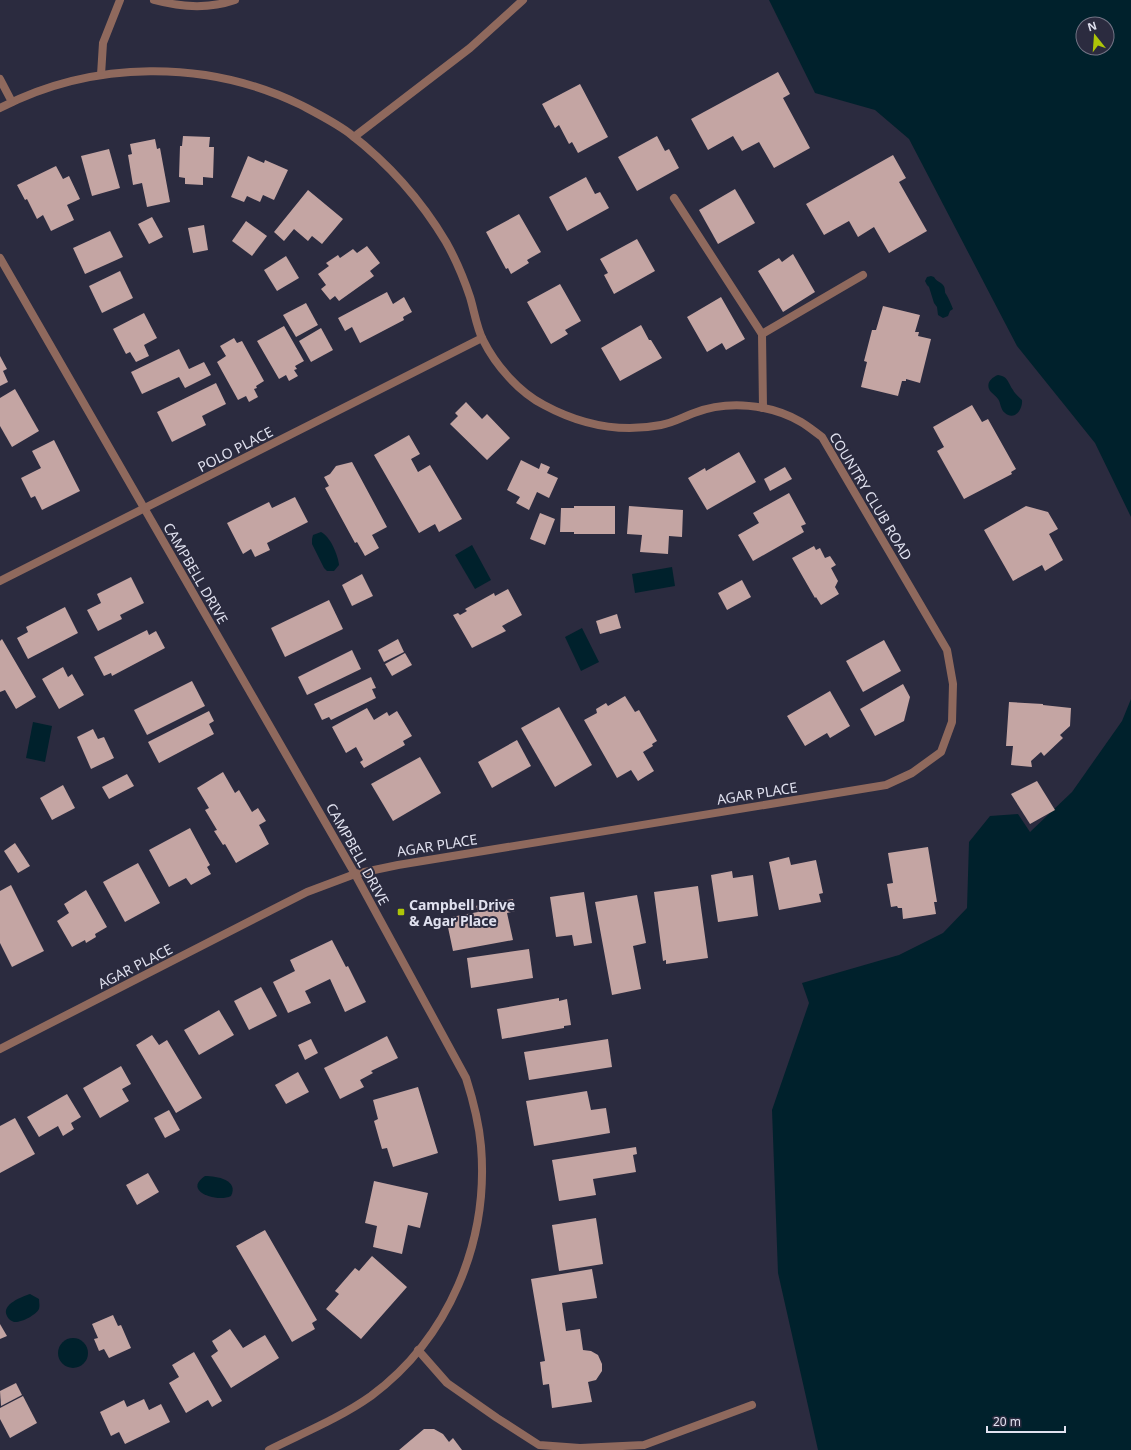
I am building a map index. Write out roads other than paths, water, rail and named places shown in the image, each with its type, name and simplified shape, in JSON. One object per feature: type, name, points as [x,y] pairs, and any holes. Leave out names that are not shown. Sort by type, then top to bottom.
[{"type":"street","points":[[100,75],[103,43],[120,0]]},
{"type":"street","points":[[154,0],[180,5],[205,6],[235,0]]},
{"type":"street","points":[[354,137],[470,48],[523,0]]},
{"type":"street","name":"COUNTRY CLUB ROAD","points":[[0,108],[52,86],[100,75],[149,71],[194,73],[240,82],[281,95],[319,114],[354,137],[389,167],[422,205],[447,243],[467,288],[482,338],[498,364],[519,387],[542,404],[572,418],[599,426],[631,429],[671,423],[695,412],[722,406],[747,405],[775,410],[800,422],[822,437],[947,650],[953,684],[952,722],[941,752],[912,773]]},
{"type":"street","points":[[0,80],[12,102]]},
{"type":"street","points":[[674,198],[762,334],[763,408]]},
{"type":"street","name":"CAMPBELL DRIVE","points":[[0,258],[355,874],[466,1078],[474,1106],[481,1145],[482,1183],[478,1223],[470,1255],[454,1297],[430,1335],[404,1367],[371,1395],[341,1414],[269,1450]]},
{"type":"street","points":[[762,334],[863,275]]},
{"type":"street","name":"POLO PLACE","points":[[0,581],[482,338]]},
{"type":"street","name":"AGAR PLACE","points":[[0,1049],[307,892],[355,874],[398,865],[886,785],[912,773]]},
{"type":"street","points":[[418,1350],[447,1383],[539,1445],[580,1448],[644,1445],[752,1405]]},
{"type":"water","points":[[769,0],[1131,0],[1131,517],[1095,443],[1017,346],[909,139],[875,110],[815,93]]},
{"type":"water","points":[[931,276],[944,286],[945,293],[953,309],[950,311],[948,316],[943,318],[938,315],[937,307],[925,281],[927,277]]},
{"type":"water","points":[[998,375],[1006,378],[1015,393],[1022,400],[1021,407],[1015,415],[1008,415],[1003,411],[1000,402],[988,387],[989,382]]},
{"type":"water","points":[[321,532],[327,537],[333,546],[337,556],[339,565],[334,571],[327,571],[324,568],[312,544],[313,535]]},
{"type":"water","points":[[472,545],[491,580],[475,589],[455,555]]},
{"type":"water","points":[[672,567],[675,586],[635,593],[632,574]]},
{"type":"water","points":[[582,628],[599,662],[581,671],[565,637]]},
{"type":"water","points":[[1131,699],[1131,1450],[818,1450],[778,1273],[772,1110],[809,1003],[802,983],[899,955],[943,933],[967,908],[969,842],[990,816],[1018,814],[1030,832],[1072,792],[1122,721]]},
{"type":"water","points":[[33,722],[52,726],[45,762],[26,758]]},
{"type":"water","points":[[205,1176],[226,1180],[232,1186],[233,1191],[231,1196],[225,1198],[211,1197],[199,1191],[197,1186],[199,1181]]},
{"type":"water","points":[[30,1294],[39,1299],[39,1309],[32,1316],[24,1320],[14,1322],[10,1320],[7,1317],[7,1308],[13,1302]]},
{"type":"water","points":[[73,1338],[84,1342],[88,1353],[84,1364],[73,1368],[62,1364],[58,1353],[62,1342]]},
{"type":"place","name":"Campbell Drive & Agar Place","points":[[401,912]]}]
